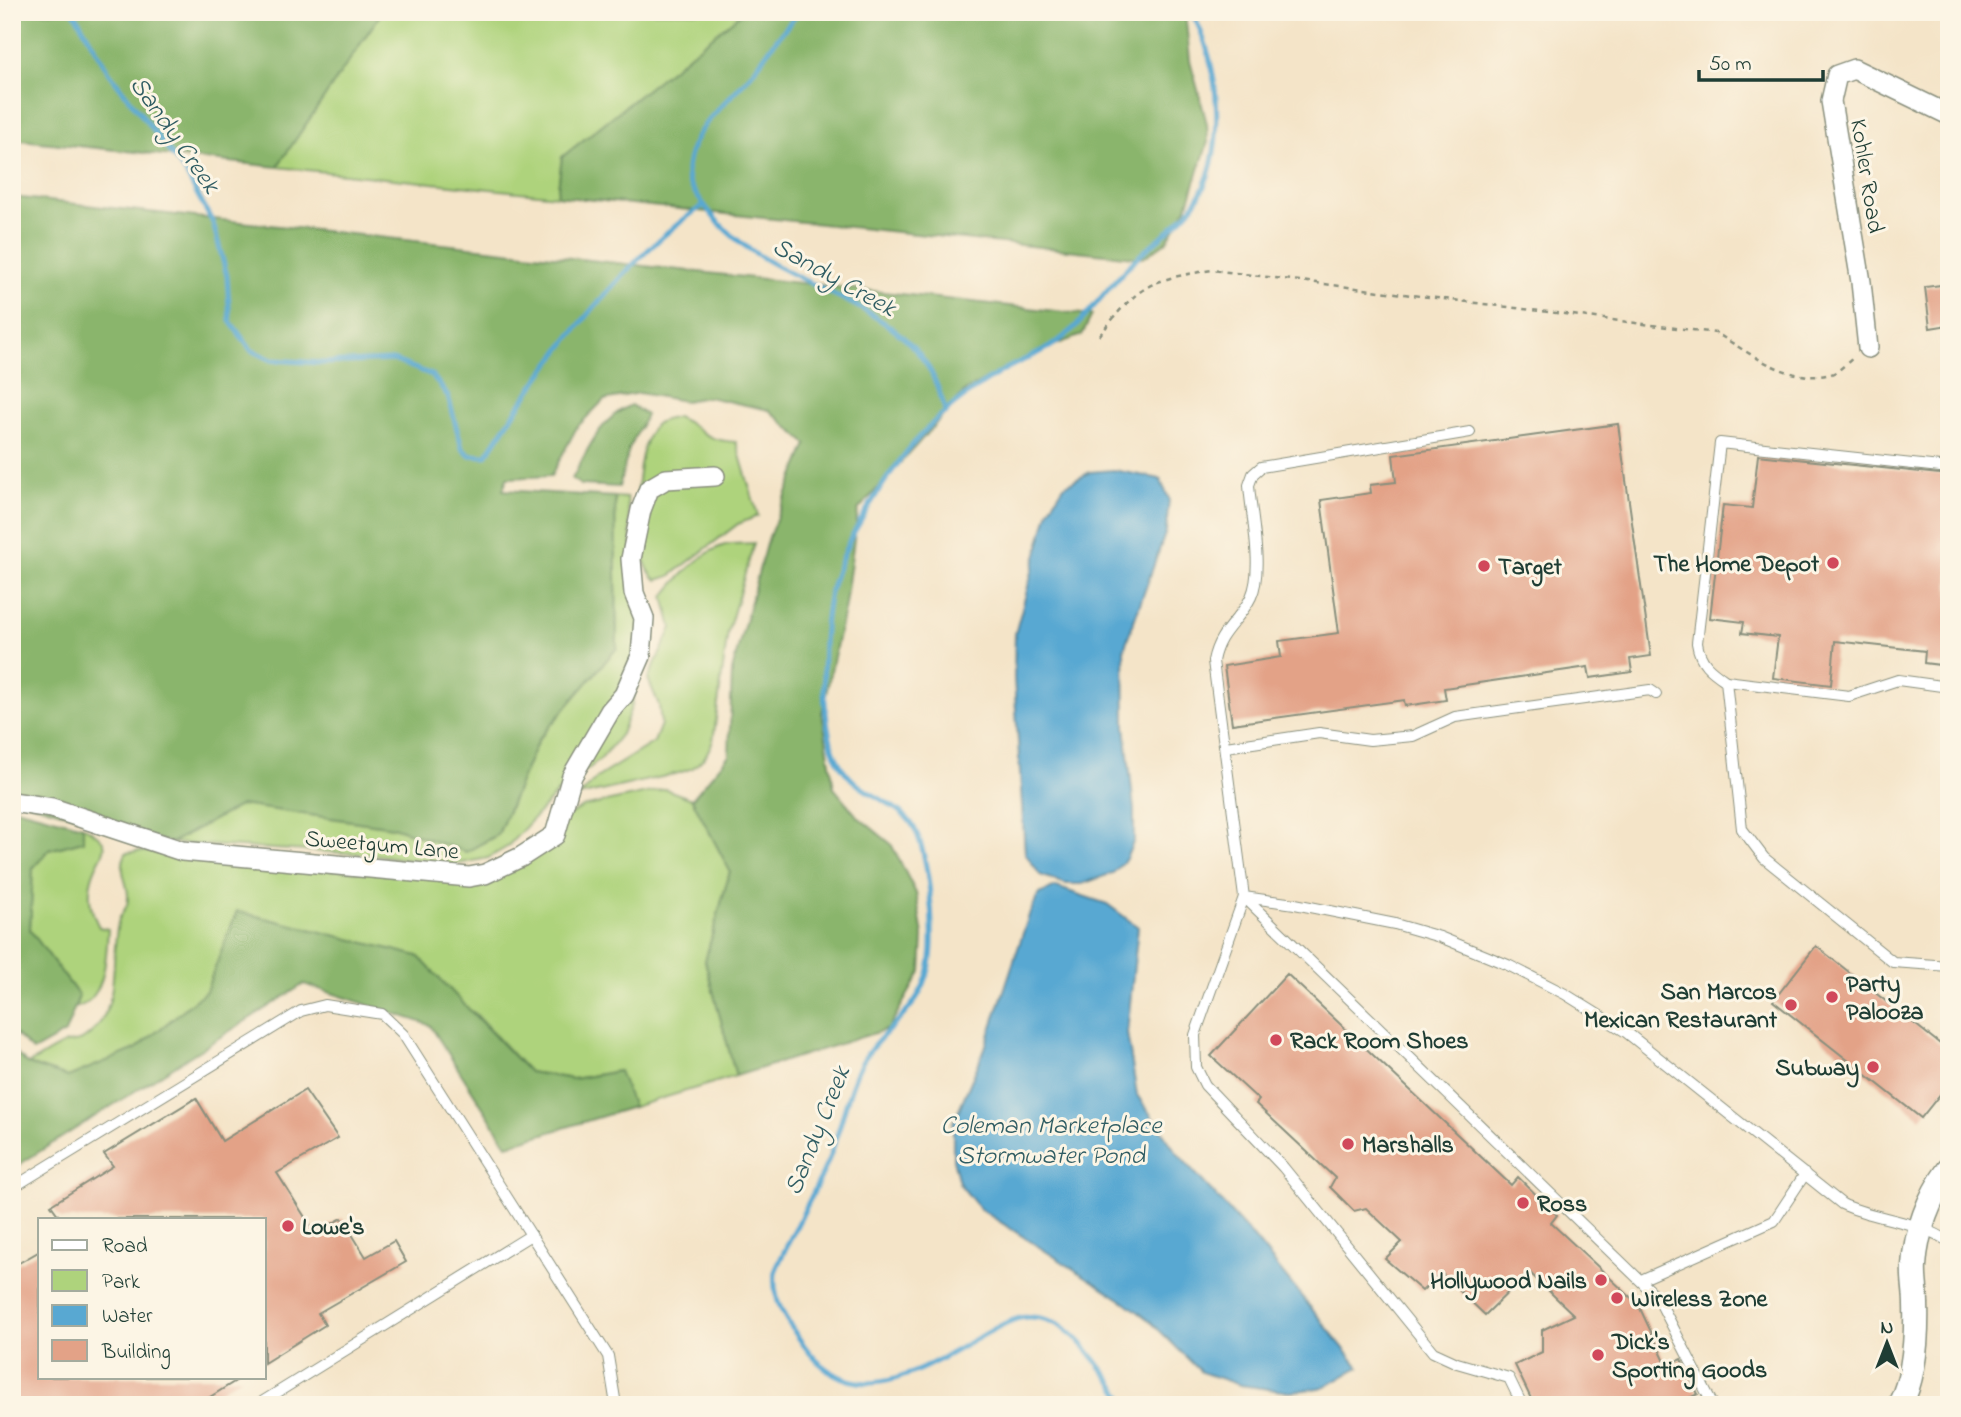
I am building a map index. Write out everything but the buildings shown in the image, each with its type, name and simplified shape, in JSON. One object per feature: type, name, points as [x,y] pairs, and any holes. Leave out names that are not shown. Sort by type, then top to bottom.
[{"type":"street","name":"Kohler Road","points":[[1868,348],[1861,282],[1832,101],[1838,75],[1845,70],[1854,69],[1896,87],[1949,115]]},
{"type":"street","name":"Sweetgum Lane","points":[[12,803],[52,808],[182,851],[469,877],[485,874],[555,835],[578,766],[635,676],[645,631],[635,593],[631,559],[641,510],[649,489],[666,480],[715,476]]},
{"type":"street","points":[[1900,1405],[1907,1391],[1915,1349],[1913,1268],[1940,1235],[1936,1189],[1949,1170]]},
{"type":"lane","points":[[1470,432],[1261,467],[1253,474],[1249,485],[1257,575],[1251,598],[1217,642],[1213,660],[1244,897],[1195,1035],[1196,1067],[1206,1085],[1283,1167],[1433,1352],[1457,1363],[1509,1378],[1522,1405]]},
{"type":"lane","points":[[1949,468],[1720,443],[1697,643],[1700,658],[1708,669],[1726,681],[1849,696],[1898,680],[1949,687]]},
{"type":"lane","points":[[1726,681],[1742,829],[1764,858],[1893,962],[1949,966]]},
{"type":"lane","points":[[1226,747],[1319,733],[1370,740],[1413,736],[1455,717],[1650,690],[1656,694]]},
{"type":"lane","points":[[1244,897],[1395,924],[1440,937],[1508,965],[1565,994],[1626,1032],[1842,1204],[1865,1215],[1940,1235]]},
{"type":"lane","points":[[1244,897],[1641,1280],[1661,1304],[1713,1405]]},
{"type":"lane","points":[[12,1188],[300,1011],[325,1005],[382,1014],[403,1034],[608,1356],[616,1405]]},
{"type":"lane","points":[[1641,1280],[1774,1221],[1805,1174]]},
{"type":"lane","points":[[257,1405],[531,1235]]},
{"type":"path","points":[[1099,336],[1127,300],[1161,278],[1212,270],[1716,332],[1773,368],[1796,374],[1831,374],[1868,348]]},
{"type":"green space","points":[[12,12],[382,12],[277,167],[12,139]]},
{"type":"green space","points":[[382,12],[743,12],[562,157],[557,196],[277,167]]},
{"type":"green space","points":[[743,12],[1185,12],[1190,60],[1207,124],[1208,142],[1187,207],[1166,242],[1143,258],[557,196],[562,157]]},
{"type":"green space","points":[[12,197],[1092,315],[1082,335],[1042,350],[966,390],[858,510],[845,605],[822,713],[834,788],[857,816],[891,844],[916,893],[923,936],[921,972],[888,1029],[736,1076],[705,961],[730,871],[692,799],[729,755],[732,671],[766,544],[807,444],[769,410],[708,397],[684,401],[639,393],[604,400],[577,427],[551,476],[507,478],[503,490],[615,497],[617,648],[538,740],[498,834],[466,852],[393,827],[241,805],[171,843],[12,798]]},
{"type":"green space","points":[[631,405],[646,415],[629,449],[619,487],[581,485],[572,479],[602,427]]},
{"type":"green space","points":[[677,417],[710,437],[736,442],[758,516],[738,524],[670,576],[657,580],[648,569],[642,552],[638,529],[638,479],[648,437],[656,424]]},
{"type":"green space","points":[[615,497],[627,498],[634,568],[644,593],[647,614],[632,705],[621,734],[601,759],[557,793],[507,847],[488,858],[447,866],[378,855],[171,843],[241,805],[393,827],[466,852],[498,835],[538,740],[617,648]]},
{"type":"green space","points":[[754,543],[728,631],[713,741],[705,757],[693,768],[679,773],[579,796],[598,777],[654,742],[661,724],[659,705],[648,679],[672,628],[664,596],[684,573],[707,553],[725,545]]},
{"type":"green space","points":[[665,789],[692,799],[730,871],[705,961],[736,1076],[633,1107],[618,1071],[573,1079],[529,1072],[475,1013],[237,911],[206,991],[136,1049],[68,1077],[28,1064],[62,1045],[82,1040],[95,1029],[104,1015],[110,1000],[119,919],[128,898],[123,873],[126,853],[139,851],[260,865],[491,880],[519,866],[547,827],[583,807]]},
{"type":"green space","points":[[12,807],[83,826],[83,841],[49,850],[33,868],[30,930],[79,996],[65,1033],[33,1051],[12,1031]]},
{"type":"green space","points":[[83,826],[104,844],[92,878],[90,897],[99,927],[108,929],[105,963],[99,986],[86,1003],[75,1008],[79,996],[30,930],[33,868],[49,850],[83,841]]},
{"type":"green space","points":[[237,911],[418,956],[529,1072],[573,1079],[619,1071],[633,1107],[507,1145],[430,1025],[304,984],[12,1169],[12,1050],[28,1064],[68,1077],[136,1049],[206,991]]},
{"type":"water","points":[[1114,470],[1160,479],[1169,499],[1166,531],[1124,649],[1125,726],[1134,810],[1134,840],[1126,859],[1113,873],[1082,884],[1066,884],[1040,875],[1025,853],[1014,678],[1015,634],[1049,510],[1064,486],[1090,472]]},
{"type":"water","name":"Coleman Marketplace Stormwater Pond","points":[[1056,887],[1107,904],[1138,927],[1127,1033],[1137,1095],[1177,1153],[1254,1238],[1359,1367],[1325,1387],[1290,1392],[1240,1385],[1201,1372],[1150,1321],[1125,1302],[980,1209],[959,1183],[953,1159],[953,1123],[984,1051],[1029,915],[1039,894]]},
{"type":"waterway","name":"Sandy Creek","points":[[74,12],[108,71],[185,172],[213,223],[227,276],[230,321],[251,350],[272,360],[322,363],[393,360],[432,375],[448,396],[462,448],[469,455],[486,456],[557,354],[612,287],[672,228],[704,205]]},
{"type":"waterway","name":"Sandy Creek","points":[[800,12],[751,74],[700,131],[688,163],[689,183],[723,227],[744,245],[791,274],[865,311],[901,335],[926,364],[946,413]]},
{"type":"waterway","name":"Sandy Creek","points":[[1126,1405],[1112,1382],[1075,1337],[1058,1324],[1038,1317],[1008,1322],[933,1363],[888,1381],[865,1383],[844,1378],[823,1366],[791,1327],[778,1302],[775,1272],[830,1156],[858,1070],[866,1056],[917,998],[925,983],[932,951],[926,866],[915,829],[898,810],[853,781],[838,761],[832,745],[827,724],[824,646],[833,582],[850,540],[874,498],[893,469],[926,430],[952,406],[984,383],[1063,337],[1083,319],[1134,261],[1192,207],[1204,187],[1212,163],[1217,110],[1209,56],[1191,12]]},
{"type":"place","name":"The Home Depot","points":[[1833,563]]},
{"type":"place","name":"Target","points":[[1484,566]]},
{"type":"place","name":"Party Palooza","points":[[1832,997]]},
{"type":"place","name":"San Marcos Mexican Restaurant","points":[[1791,1005]]},
{"type":"place","name":"Rack Room Shoes","points":[[1276,1040]]},
{"type":"place","name":"Subway","points":[[1873,1067]]},
{"type":"place","name":"Marshalls","points":[[1348,1144]]},
{"type":"place","name":"Ross","points":[[1523,1203]]},
{"type":"place","name":"Lowe's","points":[[288,1226]]},
{"type":"place","name":"Hollywood Nails","points":[[1601,1280]]},
{"type":"place","name":"Wireless Zone","points":[[1617,1298]]},
{"type":"place","name":"Dick's Sporting Goods","points":[[1598,1355]]}]
